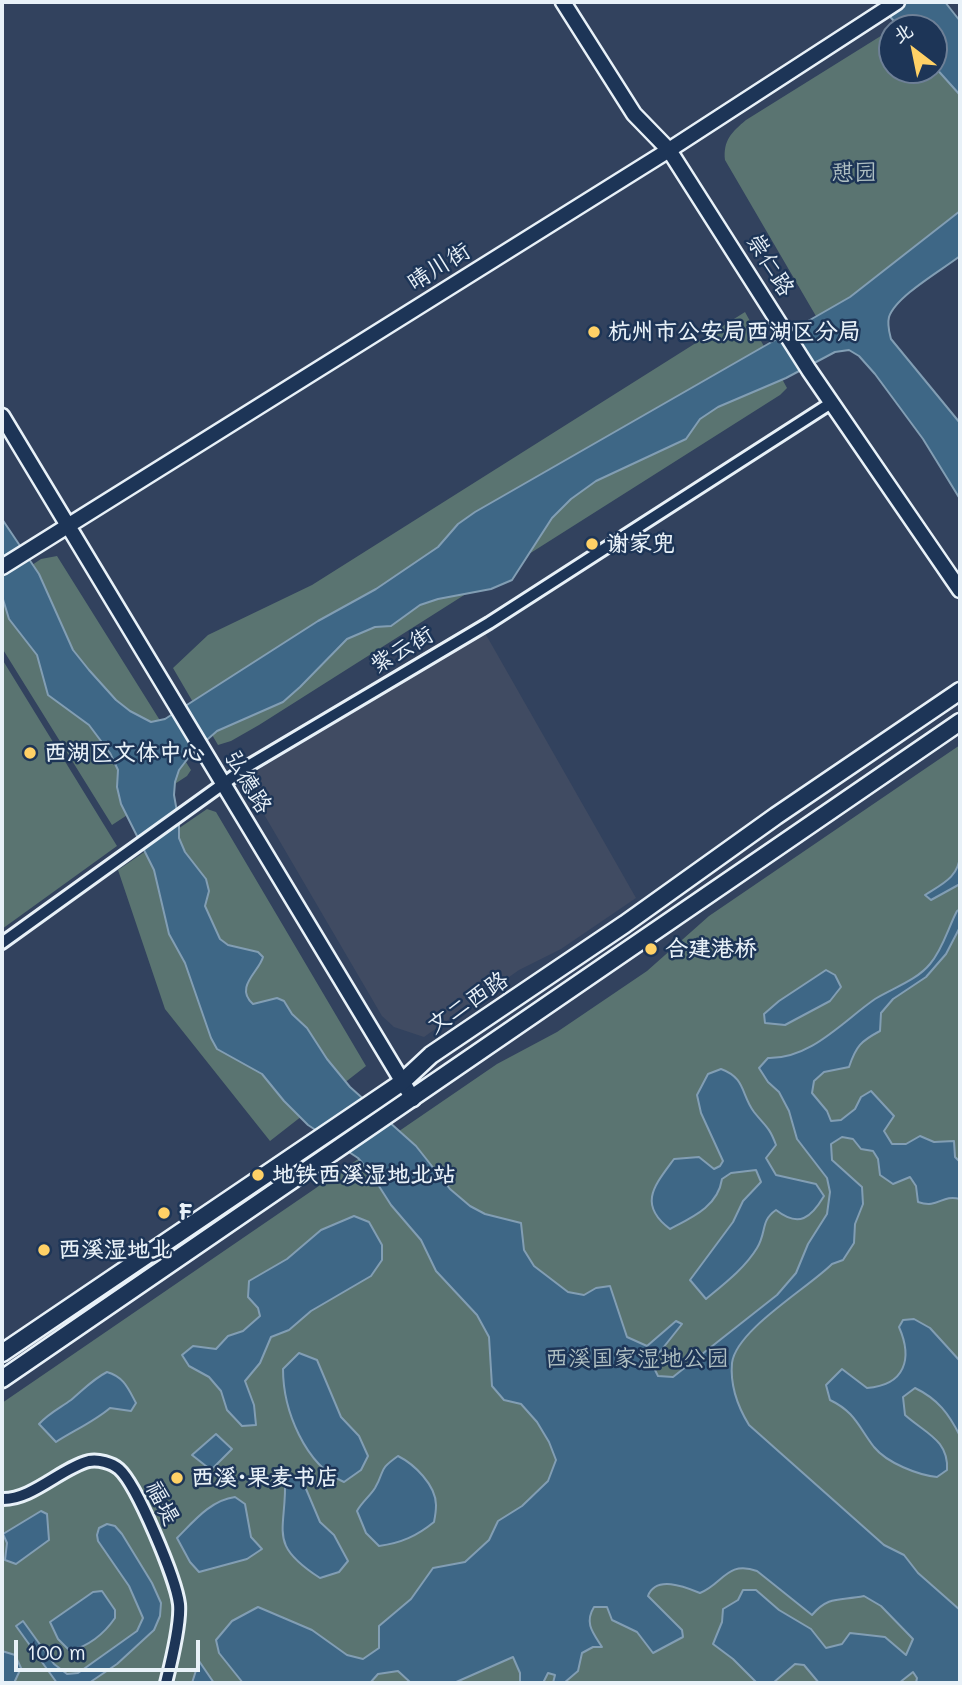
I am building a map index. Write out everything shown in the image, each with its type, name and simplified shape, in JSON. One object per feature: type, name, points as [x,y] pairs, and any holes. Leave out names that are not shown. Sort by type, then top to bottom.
[{"type":"main road","name":"文二西路","points":[[2,1353],[401,1083],[431,1055],[960,691]]},
{"type":"main road","name":"文二西路","points":[[2,1379],[960,722]]},
{"type":"street","name":"崇仁路","points":[[563,2],[634,114],[669,150],[809,370],[960,590]]},
{"type":"street","name":"晴川街","points":[[2,568],[669,150],[897,2]]},
{"type":"street","name":"紫云街","points":[[2,943],[248,766],[489,623],[831,403]]},
{"type":"street","name":"弘德路","points":[[2,416],[413,1099]]},
{"type":"street","name":"福堤","points":[[2,1499],[9,1499],[40,1486],[90,1460],[109,1463],[121,1470],[158,1541],[171,1572],[179,1606],[166,1683]]},
{"type":"shaded area","points":[[877,2],[945,2],[960,21],[960,95],[948,82],[948,14],[888,14]]},
{"type":"shaded area","points":[[960,211],[960,256],[920,284],[893,309],[888,328],[891,339],[960,423],[960,499],[923,439],[875,374],[859,356],[849,350],[835,352],[786,378],[718,407],[700,419],[686,439],[596,481],[571,499],[552,518],[512,580],[491,589],[420,605],[391,626],[375,627],[347,639],[283,702],[217,731],[192,753],[179,770],[174,795],[179,838],[185,852],[206,879],[209,891],[205,906],[220,939],[228,945],[258,952],[263,957],[249,980],[246,992],[248,998],[253,1004],[277,998],[284,1001],[350,1087],[416,1146],[450,1189],[470,1206],[485,1214],[521,1223],[524,1250],[534,1266],[568,1292],[584,1295],[596,1288],[610,1286],[627,1337],[647,1346],[676,1321],[682,1324],[659,1353],[653,1366],[658,1376],[673,1377],[777,1295],[796,1273],[808,1244],[827,1214],[830,1192],[827,1178],[797,1139],[789,1111],[779,1092],[759,1068],[768,1058],[784,1057],[812,1046],[875,999],[925,970],[935,958],[960,909],[960,927],[946,954],[926,977],[893,999],[881,1013],[880,1031],[860,1045],[849,1067],[824,1072],[814,1081],[812,1093],[827,1111],[831,1121],[841,1120],[855,1109],[861,1097],[871,1091],[894,1116],[884,1131],[892,1144],[906,1144],[920,1136],[934,1142],[954,1141],[955,1157],[960,1162],[960,1199],[948,1198],[931,1204],[918,1202],[916,1186],[910,1177],[893,1184],[880,1175],[878,1159],[873,1151],[861,1149],[853,1139],[842,1137],[831,1144],[832,1160],[862,1187],[863,1204],[855,1224],[854,1243],[843,1260],[832,1264],[774,1310],[746,1337],[736,1350],[732,1363],[732,1379],[741,1411],[749,1425],[884,1545],[904,1555],[918,1573],[960,1610],[960,1683],[916,1683],[917,1678],[913,1672],[899,1683],[819,1683],[804,1665],[795,1664],[773,1683],[757,1683],[713,1644],[722,1622],[723,1609],[738,1600],[743,1590],[756,1590],[779,1610],[811,1629],[826,1648],[842,1644],[850,1633],[885,1637],[906,1655],[913,1639],[881,1606],[864,1596],[824,1604],[812,1615],[757,1571],[747,1568],[726,1574],[700,1593],[671,1584],[657,1586],[652,1590],[648,1596],[682,1630],[683,1637],[653,1653],[637,1632],[612,1620],[607,1607],[594,1607],[590,1623],[602,1647],[593,1647],[582,1653],[578,1671],[564,1683],[553,1683],[555,1675],[548,1673],[543,1683],[520,1683],[520,1673],[513,1657],[454,1683],[411,1683],[398,1671],[378,1674],[370,1683],[243,1683],[219,1653],[216,1640],[232,1621],[258,1607],[312,1630],[347,1655],[363,1659],[379,1648],[379,1626],[411,1599],[433,1568],[465,1562],[489,1540],[498,1521],[522,1506],[548,1481],[556,1460],[537,1422],[521,1404],[504,1400],[492,1386],[489,1337],[477,1315],[436,1271],[421,1240],[391,1205],[370,1172],[358,1158],[308,1125],[262,1074],[217,1049],[185,963],[169,934],[154,870],[121,804],[117,787],[118,770],[110,753],[89,725],[48,695],[37,655],[9,619],[2,596],[2,519],[39,574],[73,650],[89,670],[116,700],[130,711],[151,722],[165,719],[318,621],[376,589],[438,547],[458,524],[475,512],[850,297]]},
{"type":"shaded area","points":[[485,633],[636,898],[561,949],[519,970],[424,1037],[394,1027],[382,1016],[248,787],[261,768]]},
{"type":"shaded area","points":[[960,855],[960,884],[931,900],[925,895],[953,874]]},
{"type":"shaded area","points":[[826,970],[835,975],[841,987],[830,1001],[785,1025],[765,1023],[764,1014]]},
{"type":"shaded area","points":[[721,1069],[739,1082],[750,1106],[771,1134],[776,1145],[766,1158],[776,1175],[816,1184],[824,1196],[804,1218],[791,1218],[776,1210],[771,1214],[752,1255],[706,1299],[690,1280],[733,1222],[743,1201],[761,1182],[756,1170],[731,1173],[722,1179],[710,1204],[670,1229],[654,1211],[652,1194],[674,1159],[699,1157],[714,1169],[723,1161],[701,1113],[697,1095],[708,1074]]},
{"type":"shaded area","points":[[354,1216],[369,1222],[382,1245],[382,1260],[371,1276],[311,1311],[289,1330],[271,1337],[260,1363],[245,1381],[254,1405],[256,1425],[242,1426],[227,1410],[221,1391],[209,1377],[189,1366],[182,1355],[193,1346],[216,1349],[228,1336],[243,1331],[260,1316],[258,1308],[248,1297],[249,1281],[287,1259],[321,1230]]},
{"type":"shaded area","points":[[914,1319],[930,1328],[960,1361],[960,1436],[947,1414],[930,1397],[915,1388],[903,1397],[905,1415],[934,1438],[944,1451],[947,1470],[937,1477],[903,1467],[880,1453],[851,1415],[830,1400],[826,1385],[842,1369],[867,1388],[880,1386],[898,1376],[905,1360],[899,1327],[903,1320]]},
{"type":"shaded area","points":[[299,1353],[317,1360],[341,1417],[359,1436],[368,1456],[361,1470],[344,1482],[318,1463],[308,1450],[292,1418],[283,1369]]},
{"type":"shaded area","points":[[107,1372],[122,1380],[128,1388],[136,1403],[131,1411],[110,1408],[56,1442],[39,1424]]},
{"type":"shaded area","points":[[216,1434],[232,1449],[211,1470],[192,1455]]},
{"type":"shaded area","points":[[398,1456],[417,1470],[432,1490],[436,1505],[434,1522],[408,1538],[379,1546],[366,1533],[357,1511],[375,1488],[384,1468]]},
{"type":"shaded area","points":[[301,1477],[320,1522],[334,1535],[348,1561],[339,1572],[320,1578],[292,1555],[283,1535],[285,1478]]},
{"type":"shaded area","points":[[235,1497],[245,1504],[251,1537],[262,1549],[247,1559],[199,1572],[190,1562],[177,1538],[196,1518],[218,1502]]},
{"type":"shaded area","points":[[41,1511],[47,1514],[49,1540],[16,1564],[5,1560],[7,1543],[3,1534]]},
{"type":"shaded area","points":[[107,1524],[115,1526],[122,1534],[152,1583],[161,1603],[160,1616],[154,1630],[117,1664],[89,1683],[57,1683],[16,1626],[23,1621],[54,1664],[67,1674],[78,1673],[137,1631],[143,1618],[129,1586],[98,1541],[99,1528]]},
{"type":"shaded area","points":[[102,1591],[115,1610],[115,1618],[95,1639],[70,1651],[58,1639],[50,1622],[93,1592]]},
{"type":"shaded area","points":[[2,1651],[15,1655],[21,1668],[14,1683],[2,1683]]},
{"type":"shaded area","points":[[199,1661],[214,1683],[192,1683]]},
{"type":"green space","name":"憇园","points":[[878,38],[878,84],[948,84],[948,70],[960,84],[960,218],[820,323],[725,160],[727,142],[746,120]]},
{"type":"green space","points":[[745,312],[787,388],[780,395],[259,725],[231,741],[218,745],[173,668],[208,635],[312,585]]},
{"type":"green space","points":[[57,556],[191,770],[187,776],[112,825],[2,648],[2,585],[41,559]]},
{"type":"green space","name":"西湖区文体中心","points":[[2,659],[117,846],[2,929]]},
{"type":"green space","name":"西溪国家湿地公园","points":[[960,745],[960,1683],[2,1683],[2,1403],[497,1064],[557,1032],[647,971],[709,916]]},
{"type":"green space","points":[[207,809],[216,812],[366,1066],[270,1141],[165,1009],[118,870]]},
{"type":"place","name":"杭州市公安局西湖区分局","points":[[594,332]]},
{"type":"place","name":"谢家兜","points":[[592,544]]},
{"type":"place","name":"西湖区文体中心","points":[[30,753]]},
{"type":"place","name":"合建港桥","points":[[651,949]]},
{"type":"place","name":"地铁西溪湿地北站","points":[[258,1175]]},
{"type":"place","name":"F","points":[[164,1213]]},
{"type":"place","name":"西溪湿地北","points":[[44,1250]]},
{"type":"place","name":"西溪·果麦书店","points":[[177,1478]]}]
